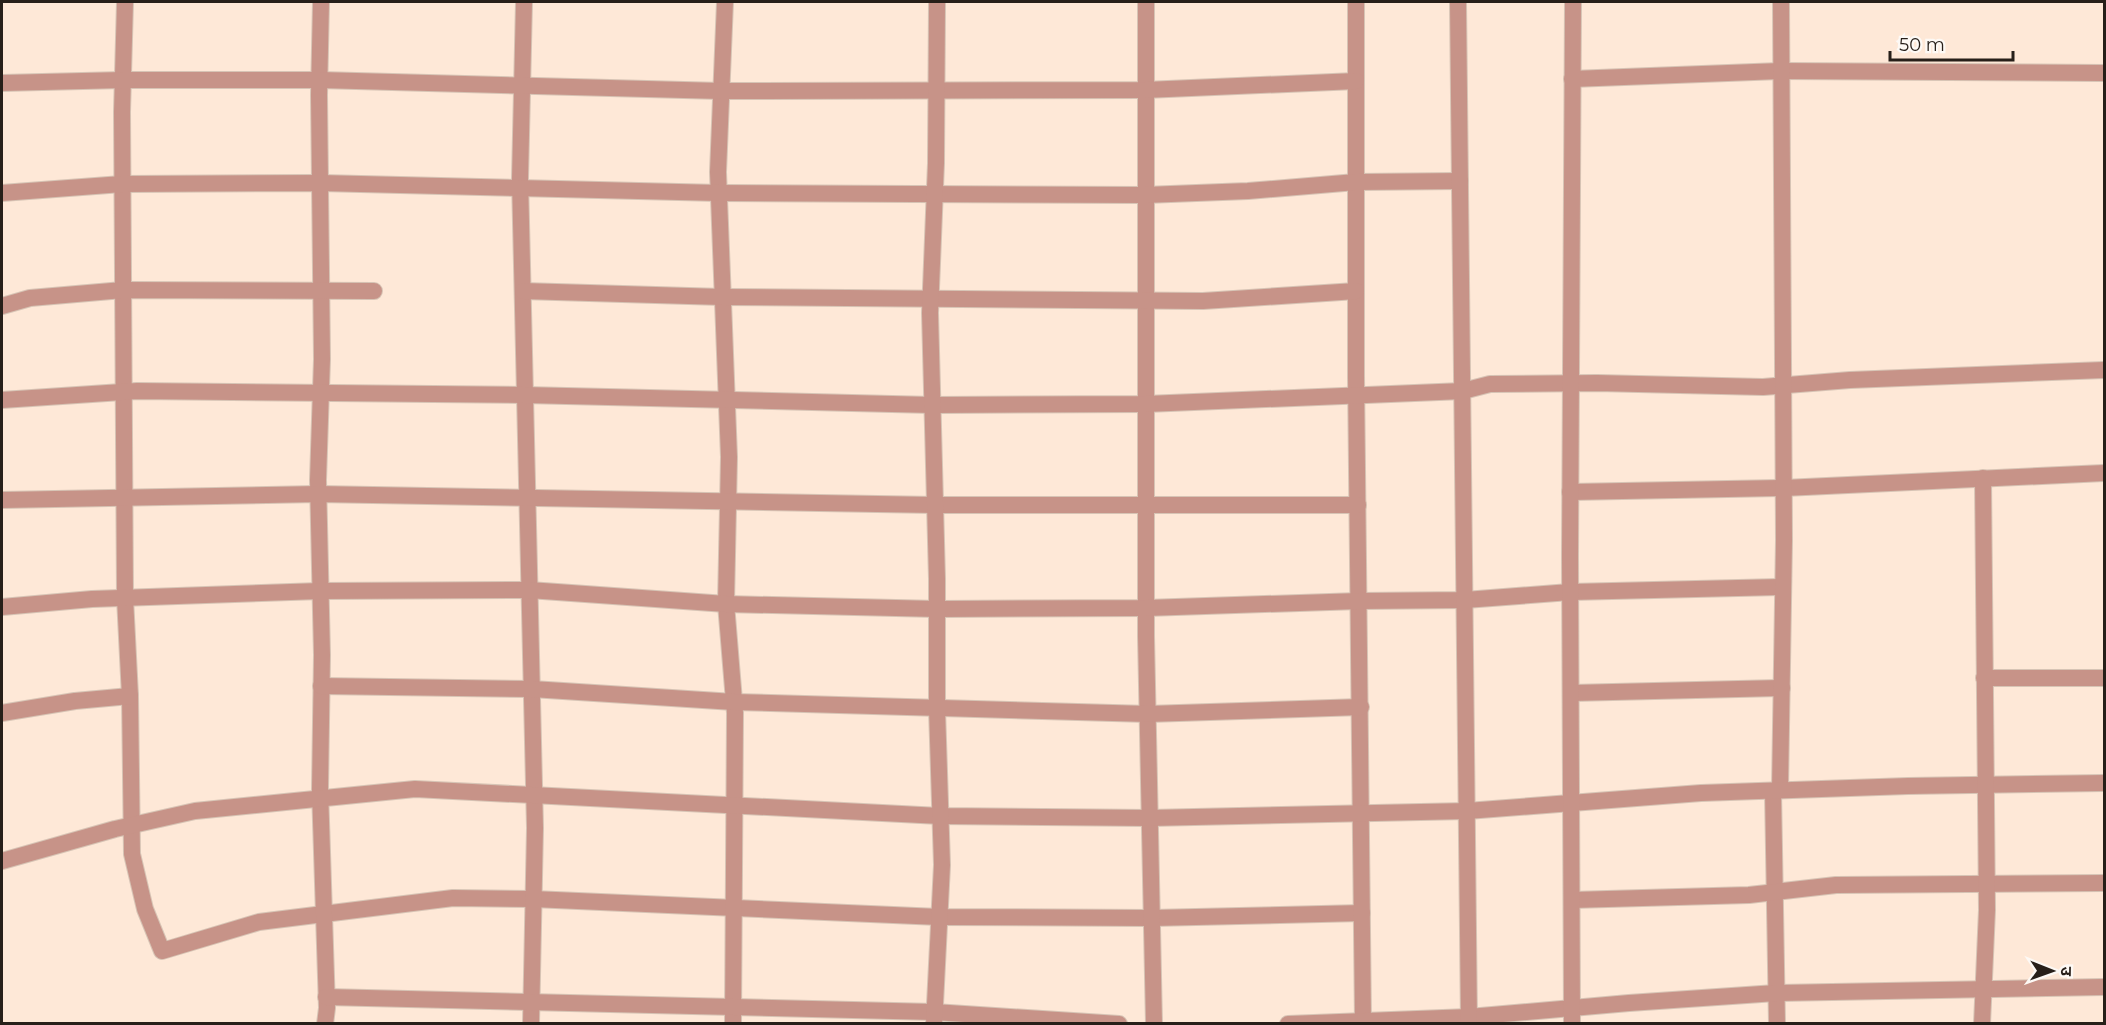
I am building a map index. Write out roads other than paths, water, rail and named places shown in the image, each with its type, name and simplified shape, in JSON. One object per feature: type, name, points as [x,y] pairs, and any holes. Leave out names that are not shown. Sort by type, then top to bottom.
[{"type":"street","points":[[125,2],[122,184],[124,497],[132,854],[145,909],[162,951],[259,922],[453,898],[533,899],[939,917],[1152,918],[1362,913]]},
{"type":"street","points":[[321,2],[322,290],[318,494],[325,1023]]},
{"type":"street","points":[[525,2],[520,188],[534,794],[531,1023]]},
{"type":"street","points":[[725,2],[719,193],[729,457],[726,604],[734,702],[733,1016]]},
{"type":"street","points":[[934,1018],[942,865],[930,299],[935,194],[937,2]]},
{"type":"street","points":[[1146,2],[1146,608],[1154,1023]]},
{"type":"street","points":[[1356,2],[1356,397],[1363,1023]]},
{"type":"street","points":[[1458,2],[1469,1020]]},
{"type":"street","points":[[1572,1016],[1570,492],[1573,2]]},
{"type":"street","points":[[1777,1023],[1774,892],[1776,790],[1782,688],[1784,488],[1781,2]]},
{"type":"street","points":[[1572,79],[1781,71],[2104,73]]},
{"type":"street","points":[[2,83],[123,80],[320,80],[721,91],[936,91],[1145,90],[1356,81]]},
{"type":"street","points":[[2,193],[122,184],[321,183],[719,193],[1145,195],[1248,191],[1356,182],[1460,181]]},
{"type":"street","points":[[2,306],[30,298],[123,290],[374,291]]},
{"type":"street","points":[[523,291],[722,297],[1203,301],[1356,291]]},
{"type":"street","points":[[2,400],[124,392],[525,394],[932,405],[1146,404],[1462,391],[1490,384],[1763,387],[1850,380],[2104,370]]},
{"type":"street","points":[[1570,492],[1784,488],[2104,473]]},
{"type":"street","points":[[1982,1023],[1986,884],[1983,478]]},
{"type":"street","points":[[2,500],[318,494],[934,505],[1358,505]]},
{"type":"street","points":[[2,607],[125,598],[320,591],[529,590],[726,604],[937,609],[1146,608],[1465,600],[1570,592],[1783,587]]},
{"type":"street","points":[[1984,678],[2104,678]]},
{"type":"street","points":[[321,686],[532,689],[734,702],[1148,714],[1361,707]]},
{"type":"street","points":[[1571,693],[1782,688]]},
{"type":"street","points":[[2,713],[75,701],[130,696]]},
{"type":"street","points":[[2,861],[133,825],[195,811],[415,789],[940,816],[1150,818],[1467,811],[1701,793],[1776,790],[2104,783]]},
{"type":"street","points":[[1572,900],[1749,895],[1836,885],[2104,884]]},
{"type":"street","points":[[1288,1023],[1363,1023],[1572,1016],[1629,1003],[1776,993],[2104,987]]},
{"type":"street","points":[[326,997],[531,1002],[733,1016],[1119,1023]]}]
